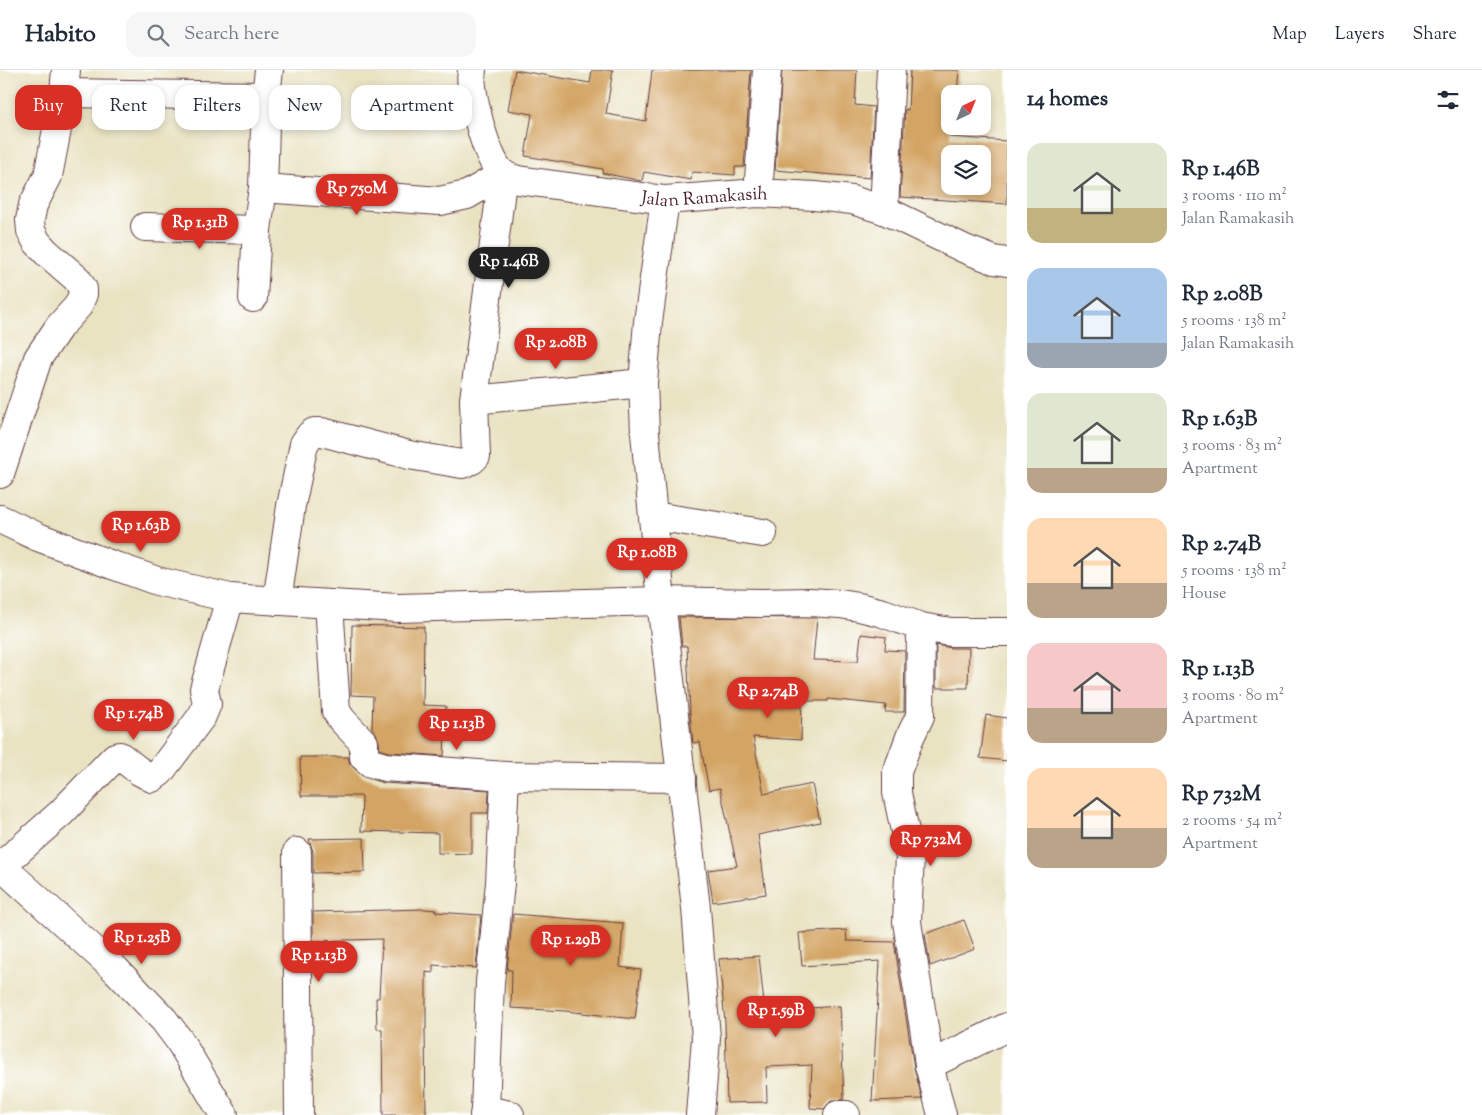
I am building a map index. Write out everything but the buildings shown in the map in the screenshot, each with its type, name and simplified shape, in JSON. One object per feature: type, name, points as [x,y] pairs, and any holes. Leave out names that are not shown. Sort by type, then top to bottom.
[{"type":"street","points":[[472,70],[475,107],[490,154],[499,171],[503,174]]},
{"type":"street","points":[[758,193],[767,70]]},
{"type":"street","points":[[884,210],[891,70]]},
{"type":"street","points":[[0,474],[38,358],[59,327],[78,306],[83,294],[83,289],[77,279],[37,242],[31,231],[30,220],[33,206],[48,176],[65,81],[268,83],[263,188],[257,230],[253,298]]},
{"type":"street","points":[[263,188],[440,201],[467,196],[503,174]]},
{"type":"street","points":[[278,601],[291,506],[304,444],[314,432],[322,432],[409,455],[466,463],[472,460],[477,452],[474,400],[503,174]]},
{"type":"street","name":"Jalan Ramakasih","points":[[503,174],[518,180],[665,200],[758,193],[852,200],[884,210],[965,249],[994,260],[1007,262]]},
{"type":"street","points":[[665,200],[648,322],[643,383],[645,433],[661,601],[696,908],[706,1038],[700,1115]]},
{"type":"street","points":[[145,227],[257,230]]},
{"type":"street","points":[[474,400],[643,383]]},
{"type":"street","points":[[653,516],[763,533]]},
{"type":"street","points":[[0,519],[38,537],[148,578],[230,598],[398,608],[661,601],[810,602],[840,604],[883,613],[921,627],[951,632],[1007,632]]},
{"type":"street","points":[[224,1115],[179,1040],[159,1014],[116,970],[1,866],[62,813],[115,757],[120,756],[139,771],[152,778],[160,772],[202,716],[207,704],[204,689],[230,598]]},
{"type":"street","points":[[329,604],[336,711],[364,743],[364,758],[371,763],[385,767],[505,776],[682,778]]},
{"type":"street","points":[[921,627],[920,716],[897,772],[896,793],[910,855],[907,922],[929,1065],[942,1115]]},
{"type":"street","points":[[493,1113],[490,982],[500,883],[505,776]]},
{"type":"street","points":[[297,852],[298,1115]]},
{"type":"street","points":[[929,1065],[1007,1027]]},
{"type":"street","points":[[838,1115],[846,1115]]}]
